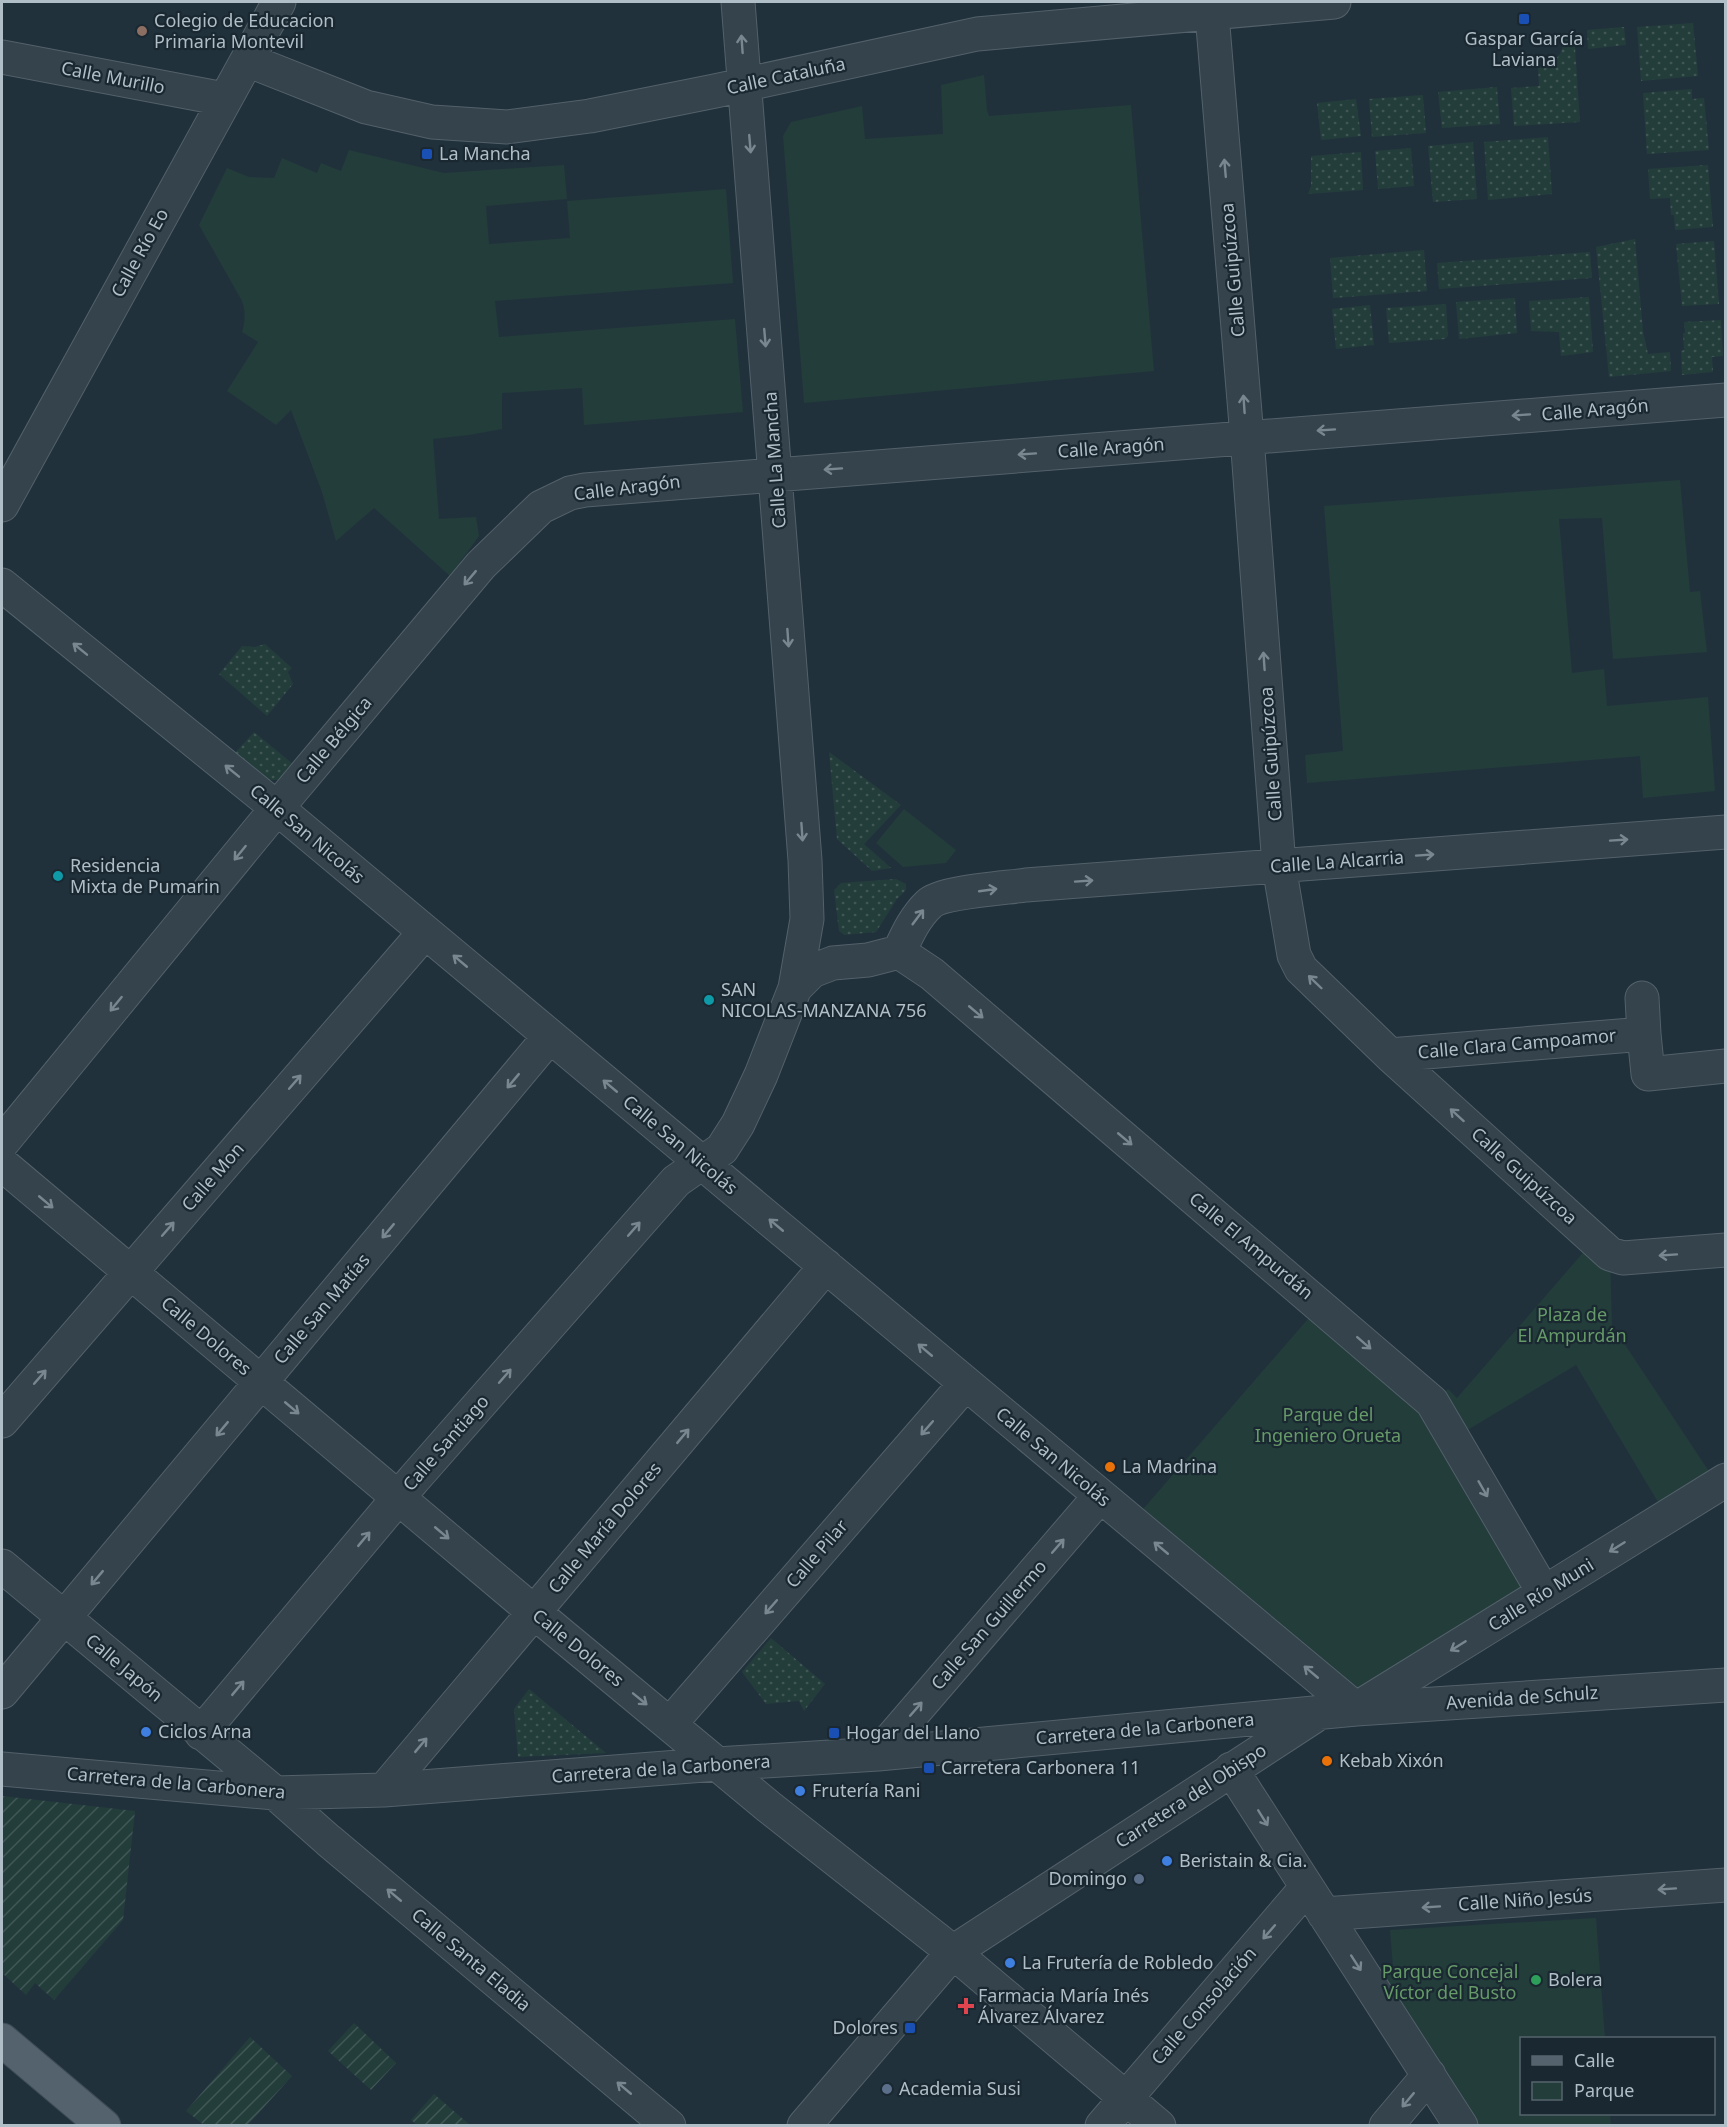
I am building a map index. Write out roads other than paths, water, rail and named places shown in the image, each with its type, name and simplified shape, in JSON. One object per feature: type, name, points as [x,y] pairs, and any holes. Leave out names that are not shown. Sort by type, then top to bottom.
[{"type":"main road","points":[[2,2040],[104,2126]]},
{"type":"street","name":"Calle Río Eo","points":[[2,506],[279,2]]},
{"type":"street","name":"Calle La Mancha","points":[[738,2],[776,473],[805,860],[807,920]]},
{"type":"street","name":"Calle Cataluña","points":[[247,60],[366,107],[432,122],[507,127],[590,116],[745,86],[977,34],[1211,6],[1334,2]]},
{"type":"street","name":"Calle Guipúzcoa","points":[[1211,6],[1247,437],[1279,866],[1294,955],[1301,969],[1390,1054],[1611,1254],[1623,1258],[1725,1250]]},
{"type":"street","name":"Calle Murillo","points":[[2,57],[224,99]]},
{"type":"street","name":"Calle Aragón","points":[[511,536],[541,507],[570,493],[585,489],[1725,400]]},
{"type":"street","name":"Calle Bélgica","points":[[2,1143],[277,808],[481,565],[511,536]]},
{"type":"street","name":"Calle San Nicolás","points":[[2,585],[277,808],[1356,1709]]},
{"type":"street","name":"Calle La Alcarria","points":[[899,952],[914,922],[930,902],[950,895],[1026,885],[1725,832]]},
{"type":"street","points":[[807,920],[818,948],[833,963]]},
{"type":"street","points":[[700,1162],[722,1149],[738,1124],[761,1075],[795,988],[807,920]]},
{"type":"street","name":"Calle Mon","points":[[2,1421],[425,932]]},
{"type":"street","points":[[795,988],[812,971],[833,963],[868,960],[899,952]]},
{"type":"street","name":"Calle El Ampurdán","points":[[899,952],[941,982],[1432,1402],[1544,1593]]},
{"type":"street","points":[[1641,998],[1648,1074],[1725,1066]]},
{"type":"street","name":"Calle Clara Campoamor","points":[[1390,1054],[1644,1034]]},
{"type":"street","name":"Calle San Matías","points":[[2,1692],[550,1036]]},
{"type":"street","name":"Calle Santiago","points":[[201,1733],[399,1497],[676,1181],[700,1162]]},
{"type":"street","name":"Calle Dolores","points":[[2,1164],[534,1612],[717,1764],[953,1952],[1160,2126]]},
{"type":"street","name":"Calle María Dolores","points":[[384,1790],[826,1266]]},
{"type":"street","name":"Calle Pilar","points":[[670,1724],[965,1384]]},
{"type":"street","name":"Calle Río Muni","points":[[1356,1709],[1725,1480]]},
{"type":"street","name":"Calle San Guillermo","points":[[878,1754],[1100,1496]]},
{"type":"street","name":"Calle Japón","points":[[2,1566],[275,1793]]},
{"type":"street","name":"Avenida de Schulz","points":[[1319,1713],[1725,1685]]},
{"type":"street","name":"Carretera de la Carbonera","points":[[2,1768],[275,1793],[384,1790],[878,1754],[1319,1713]]},
{"type":"street","name":"Carretera del Obispo","points":[[804,2126],[953,1952],[1319,1713]]},
{"type":"street","points":[[1231,1769],[1461,2126]]},
{"type":"street","name":"Calle Santa Eladia","points":[[275,1793],[669,2126]]},
{"type":"street","name":"Calle Niño Jesús","points":[[1324,1914],[1725,1885]]},
{"type":"street","name":"Calle Consolación","points":[[1102,2126],[1307,1887]]},
{"type":"street","points":[[1386,2126],[1429,2075]]},
{"type":"place","name":"Gaspar García Laviana","points":[[1524,19]]},
{"type":"place","name":"Colegio de Educacion Primaria Montevil","points":[[142,31]]},
{"type":"place","name":"La Mancha","points":[[427,154]]},
{"type":"place","name":"Residencia Mixta de Pumarin","points":[[58,876]]},
{"type":"place","name":"SAN NICOLAS-MANZANA 756","points":[[709,1000]]},
{"type":"place","name":"La Madrina","points":[[1110,1467]]},
{"type":"place","name":"Ciclos Arna","points":[[146,1732]]},
{"type":"place","name":"Hogar del Llano","points":[[834,1733]]},
{"type":"place","name":"Kebab Xixón","points":[[1327,1761]]},
{"type":"place","name":"Carretera Carbonera 11","points":[[929,1768]]},
{"type":"place","name":"Frutería Rani","points":[[800,1791]]},
{"type":"place","name":"Beristain & Cia.","points":[[1167,1861]]},
{"type":"place","name":"Domingo","points":[[1139,1879]]},
{"type":"place","name":"La Frutería de Robledo","points":[[1010,1963]]},
{"type":"place","name":"Bolera","points":[[1536,1980]]},
{"type":"place","name":"Farmacia María Inés Álvarez Álvarez","points":[[966,2006]]},
{"type":"place","name":"Dolores","points":[[910,2028]]},
{"type":"place","name":"Academia Susi","points":[[887,2089]]},
{"type":"park label","name":"Plaza de El Ampurdán","points":[[1572,1325]]},
{"type":"park label","name":"Parque del Ingeniero Orueta","points":[[1328,1425]]},
{"type":"park label","name":"Parque Concejal Víctor del Busto","points":[[1450,1982]]}]
